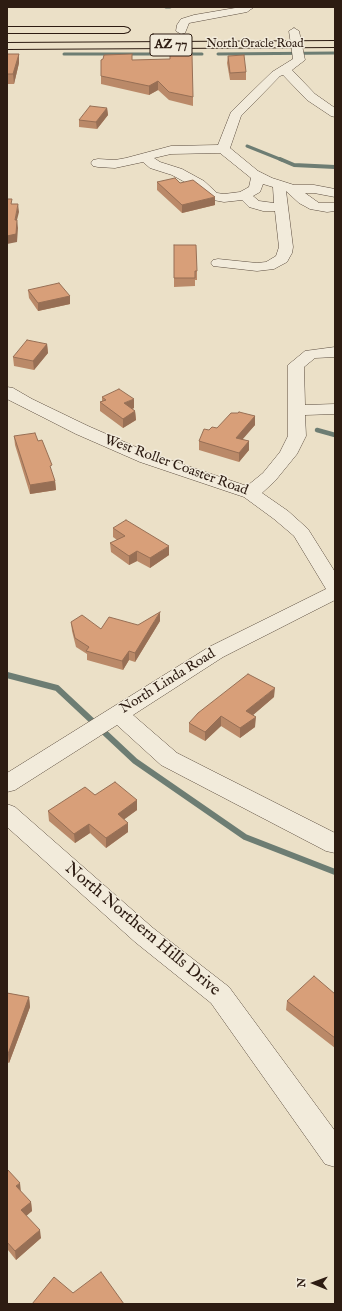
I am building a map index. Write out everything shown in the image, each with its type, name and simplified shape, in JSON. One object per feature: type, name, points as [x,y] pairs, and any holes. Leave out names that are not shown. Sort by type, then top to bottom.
[{"type":"highway","name":"AZ 77","points":[[7,30],[136,30]]},
{"type":"highway","name":"AZ 77","points":[[166,31],[185,31]]},
{"type":"highway","name":"North Oracle Road","points":[[279,31],[308,31]]},
{"type":"highway","name":"North Oracle Road","points":[[7,46],[335,44]]},
{"type":"street","points":[[185,31],[182,25],[185,21],[194,18],[242,10],[249,7]]},
{"type":"street","points":[[223,149],[235,115],[276,74],[285,70],[299,60],[294,31]]},
{"type":"street","points":[[285,70],[311,97],[335,113]]},
{"type":"street","points":[[98,163],[115,164],[171,150],[223,149],[258,177],[293,189],[335,193]]},
{"type":"street","points":[[145,157],[156,165],[177,172],[199,184],[213,196],[224,198],[245,195],[255,189],[258,177]]},
{"type":"street","points":[[218,263],[257,267],[275,264],[282,259],[285,254],[286,247],[279,185]]},
{"type":"street","points":[[293,189],[304,200],[315,206],[327,208],[335,207]]},
{"type":"street","points":[[245,195],[254,204],[259,206],[256,213],[262,216],[282,213]]},
{"type":"street","points":[[250,493],[269,477],[288,454],[297,436],[296,365],[311,354],[335,352]]},
{"type":"street","points":[[299,363],[335,364]]},
{"type":"street","name":"West Roller Coaster Road","points":[[7,392],[26,403],[82,430],[146,458],[250,493],[281,515],[301,533],[335,588]]},
{"type":"street","points":[[7,410],[26,403]]},
{"type":"street","points":[[296,410],[335,409]]},
{"type":"street","name":"North Linda Road","points":[[7,784],[216,652],[335,592]]},
{"type":"street","points":[[118,714],[169,759],[335,844]]},
{"type":"street","name":"North Northern Hills Drive","points":[[7,813],[144,935],[220,995],[335,1154]]},
{"type":"building","points":[[7,54],[19,54],[13,74],[7,74]]},
{"type":"building","points":[[132,54],[132,60],[170,59],[170,54],[192,54],[193,97],[169,92],[158,81],[149,86],[101,76],[101,60],[103,59],[104,55]]},
{"type":"building","points":[[244,55],[246,72],[230,73],[228,56]]},
{"type":"building","points":[[90,106],[107,108],[96,122],[79,120]]},
{"type":"building","points":[[175,178],[180,183],[193,180],[215,197],[182,205],[157,182]]},
{"type":"building","points":[[7,199],[12,199],[11,204],[18,204],[15,220],[17,220],[16,234],[7,236]]},
{"type":"building","points":[[174,245],[196,245],[197,271],[195,271],[195,278],[174,278]]},
{"type":"building","points":[[59,283],[70,296],[38,303],[28,290]]},
{"type":"building","points":[[27,340],[47,344],[33,361],[13,357]]},
{"type":"building","points":[[119,389],[134,399],[124,403],[135,411],[123,419],[100,402],[106,400],[102,397]]},
{"type":"building","points":[[239,412],[255,416],[236,438],[249,441],[239,453],[199,441],[204,429],[209,430],[212,427],[217,428],[231,413]]},
{"type":"building","points":[[35,433],[38,441],[42,440],[52,465],[50,466],[55,481],[30,485],[14,436]]},
{"type":"building","points":[[126,520],[169,546],[150,558],[137,551],[129,556],[110,543],[125,536],[113,528]]},
{"type":"building","points":[[160,612],[135,653],[129,651],[122,661],[86,651],[89,647],[75,638],[71,622],[82,615],[101,629],[109,617],[138,625]]},
{"type":"building","points":[[248,674],[275,688],[246,711],[256,717],[240,728],[221,716],[205,732],[189,723],[198,713]]},
{"type":"building","points":[[115,782],[137,800],[118,814],[128,823],[106,838],[89,824],[74,834],[48,811],[85,787],[95,795]]},
{"type":"building","points":[[314,976],[335,994],[335,1038],[287,1001]]},
{"type":"building","points":[[7,993],[29,997],[8,1054],[7,1053]]},
{"type":"building","points":[[7,1169],[20,1183],[16,1186],[31,1202],[21,1210],[40,1230],[15,1251],[7,1242]]},
{"type":"building","points":[[101,1272],[124,1304],[32,1304],[54,1277],[73,1293]]},
{"type":"waterway","points":[[218,54],[335,53]]},
{"type":"waterway","points":[[64,54],[202,54]]},
{"type":"waterway","points":[[247,146],[282,160]]},
{"type":"waterway","points":[[280,159],[294,165],[335,167]]},
{"type":"waterway","points":[[317,430],[335,435]]},
{"type":"waterway","points":[[7,675],[57,688],[135,761],[245,837],[335,872]]}]
